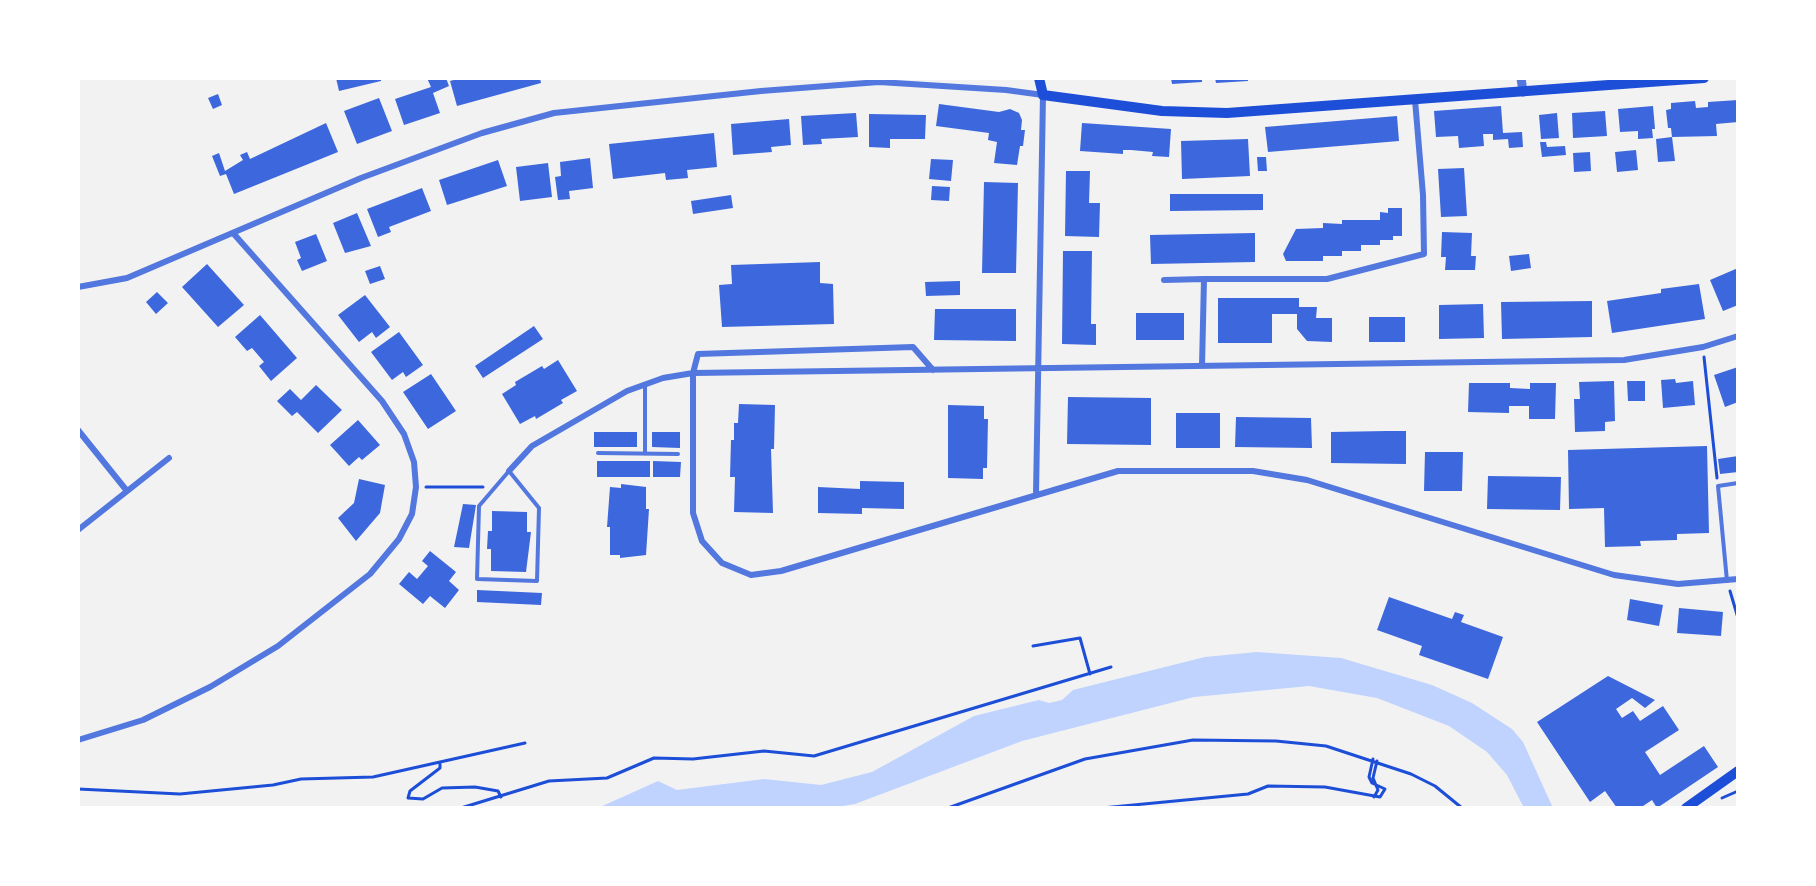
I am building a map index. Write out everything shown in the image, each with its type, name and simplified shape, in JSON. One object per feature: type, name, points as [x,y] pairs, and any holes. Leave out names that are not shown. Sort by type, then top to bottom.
[{"type":"main road","points":[[1039,78],[1042,95],[1162,111],[1227,113],[1704,78]]},
{"type":"main road","points":[[1686,808],[1738,771]]},
{"type":"street","points":[[1521,78],[1523,92]]},
{"type":"street","points":[[78,287],[127,278],[420,156],[482,133],[554,113],[761,91],[879,82],[1042,95],[1036,494]]},
{"type":"street","points":[[1164,280],[1326,279],[1424,254],[1423,195],[1415,100]]},
{"type":"street","points":[[78,740],[143,720],[210,687],[278,646],[370,574],[399,539],[412,514],[416,487],[414,462],[404,434],[382,401],[233,233]]},
{"type":"street","points":[[1202,366],[1204,279]]},
{"type":"street","points":[[509,471],[532,446],[645,382],[693,373],[1624,360],[1703,348],[1738,336]]},
{"type":"street","points":[[933,370],[913,347],[698,354],[693,373],[693,513],[702,541],[722,563],[751,575],[782,571],[1118,471],[1253,471],[1307,480],[1614,575],[1678,584],[1738,579]]},
{"type":"street","points":[[78,430],[127,491]]},
{"type":"street","points":[[78,530],[169,459]]},
{"type":"lane","points":[[645,382],[645,454]]},
{"type":"lane","points":[[598,453],[678,454]]},
{"type":"lane","points":[[509,471],[539,508],[537,581],[477,579],[479,506],[495,487],[509,471]]},
{"type":"lane","points":[[1727,581],[1718,486],[1738,483]]},
{"type":"path","points":[[1703,348],[1718,486]]},
{"type":"path","points":[[416,487],[495,487]]},
{"type":"path","points":[[1727,581],[1738,618]]},
{"type":"path","points":[[1033,646],[1080,638],[1090,674]]},
{"type":"path","points":[[461,808],[501,798],[549,781],[607,778],[654,758],[693,759],[764,751],[814,756],[1111,667]]},
{"type":"path","points":[[948,808],[1085,759],[1193,740],[1276,741],[1326,746],[1375,760],[1435,786],[1462,808]]},
{"type":"path","points":[[78,789],[180,794],[273,785],[301,779],[373,777],[525,743]]},
{"type":"path","points":[[1102,808],[1197,796],[1248,794],[1268,786],[1346,789],[1373,797],[1377,794],[1377,786],[1369,777],[1375,760]]},
{"type":"path","points":[[440,763],[440,768],[410,791],[408,798],[423,799],[441,788],[475,787],[498,791],[501,798]]},
{"type":"path","points":[[1724,800],[1738,791]]},
{"type":"water","points":[[1257,652],[1341,658],[1432,685],[1472,703],[1512,729],[1523,742],[1553,808],[1524,808],[1507,775],[1487,752],[1449,726],[1377,698],[1309,686],[1194,697],[1022,741],[855,804],[831,808],[598,808],[658,781],[677,790],[764,779],[821,785],[872,772],[974,716],[1039,700],[1049,703],[1062,700],[1073,690],[1205,657]]},
{"type":"building","points":[[336,78],[381,78],[381,81],[339,91]]},
{"type":"building","points":[[427,78],[446,78],[449,86],[433,93],[440,113],[404,125],[395,99],[431,87]]},
{"type":"building","points":[[461,78],[540,78],[541,83],[457,106],[450,81]]},
{"type":"building","points":[[1171,78],[1202,78],[1202,82],[1172,84]]},
{"type":"building","points":[[1215,78],[1248,78],[1248,81],[1216,83]]},
{"type":"building","points":[[218,94],[222,105],[213,109],[208,98]]},
{"type":"building","points":[[379,98],[392,131],[357,144],[344,111]]},
{"type":"building","points":[[1738,100],[1738,122],[1716,124],[1717,136],[1672,137],[1671,128],[1668,128],[1666,110],[1671,109],[1671,103],[1695,101],[1696,108],[1708,107],[1708,102]]},
{"type":"building","points":[[939,104],[999,112],[1010,109],[1019,113],[1022,120],[1021,130],[1025,130],[1017,165],[994,163],[997,142],[988,140],[989,133],[936,126]]},
{"type":"building","points":[[1501,106],[1503,133],[1522,132],[1523,147],[1509,148],[1508,139],[1493,140],[1493,134],[1483,134],[1484,146],[1459,148],[1458,136],[1436,137],[1434,111]]},
{"type":"building","points":[[1653,106],[1655,129],[1652,129],[1653,138],[1638,139],[1638,131],[1620,132],[1618,109]]},
{"type":"building","points":[[1605,111],[1607,136],[1573,138],[1572,113]]},
{"type":"building","points":[[856,113],[858,137],[821,139],[822,144],[803,145],[801,116]]},
{"type":"building","points":[[1557,113],[1559,138],[1541,139],[1539,115]]},
{"type":"building","points":[[869,114],[926,115],[925,139],[890,139],[890,148],[869,147]]},
{"type":"building","points":[[1397,116],[1399,141],[1268,152],[1265,127]]},
{"type":"building","points":[[789,119],[791,145],[771,147],[772,152],[733,155],[731,124]]},
{"type":"building","points":[[326,123],[338,152],[234,194],[226,174],[220,176],[212,156],[219,153],[225,171],[243,160],[240,155],[247,152],[250,159]]},
{"type":"building","points":[[1082,123],[1171,129],[1169,157],[1152,156],[1153,152],[1131,150],[1123,150],[1123,154],[1080,151]]},
{"type":"building","points":[[714,133],[717,167],[687,170],[688,178],[666,180],[665,173],[613,179],[609,144]]},
{"type":"building","points":[[1672,137],[1675,161],[1658,162],[1656,139]]},
{"type":"building","points":[[1248,139],[1250,176],[1182,179],[1181,141]]},
{"type":"building","points":[[1540,142],[1546,142],[1547,147],[1565,146],[1566,155],[1542,157]]},
{"type":"building","points":[[1636,150],[1638,170],[1617,172],[1615,152]]},
{"type":"building","points":[[1590,152],[1591,171],[1574,172],[1573,153]]},
{"type":"building","points":[[1257,157],[1266,157],[1267,171],[1258,171]]},
{"type":"building","points":[[590,158],[593,188],[569,191],[570,199],[558,200],[555,177],[561,176],[560,162]]},
{"type":"building","points":[[931,159],[953,160],[951,181],[929,179]]},
{"type":"building","points":[[498,160],[507,186],[447,205],[439,180]]},
{"type":"building","points":[[548,163],[552,197],[520,201],[516,167]]},
{"type":"building","points":[[1464,168],[1467,216],[1441,217],[1438,169]]},
{"type":"building","points":[[1066,171],[1090,171],[1089,203],[1100,203],[1099,237],[1065,236]]},
{"type":"building","points":[[984,182],[1018,183],[1016,273],[982,273]]},
{"type":"building","points":[[932,186],[950,187],[949,201],[931,200]]},
{"type":"building","points":[[422,188],[431,211],[389,227],[391,232],[378,237],[367,209]]},
{"type":"building","points":[[1170,194],[1263,194],[1263,210],[1170,211]]},
{"type":"building","points":[[731,195],[733,208],[693,214],[691,201]]},
{"type":"building","points":[[1388,208],[1402,208],[1402,236],[1393,236],[1393,240],[1380,240],[1380,245],[1361,245],[1361,251],[1342,251],[1342,256],[1323,256],[1323,261],[1286,261],[1283,254],[1296,229],[1323,228],[1323,223],[1342,224],[1342,220],[1380,220],[1380,212],[1388,213]]},
{"type":"building","points":[[357,213],[371,246],[345,253],[333,223]]},
{"type":"building","points":[[1442,232],[1472,233],[1471,256],[1476,256],[1475,270],[1445,270],[1446,257],[1441,257]]},
{"type":"building","points":[[1255,233],[1255,262],[1151,264],[1150,235]]},
{"type":"building","points":[[316,234],[327,261],[302,271],[297,260],[301,258],[295,242]]},
{"type":"building","points":[[1063,251],[1092,251],[1091,324],[1096,324],[1096,345],[1062,344]]},
{"type":"building","points":[[1529,254],[1531,268],[1511,271],[1509,256]]},
{"type":"building","points":[[820,262],[820,283],[833,284],[834,324],[722,327],[719,285],[732,284],[731,265]]},
{"type":"building","points":[[207,264],[244,305],[218,327],[182,287]]},
{"type":"building","points":[[380,266],[385,279],[370,284],[365,271]]},
{"type":"building","points":[[1738,268],[1738,305],[1723,311],[1710,280]]},
{"type":"building","points":[[960,281],[960,295],[926,296],[925,282]]},
{"type":"building","points":[[1699,284],[1705,319],[1612,333],[1607,301],[1661,293],[1661,289]]},
{"type":"building","points":[[157,292],[168,303],[156,314],[146,302]]},
{"type":"building","points":[[365,295],[390,327],[376,338],[372,332],[359,342],[338,315]]},
{"type":"building","points":[[1218,298],[1299,298],[1299,307],[1317,307],[1316,318],[1332,318],[1332,342],[1307,341],[1297,329],[1297,314],[1272,314],[1272,343],[1218,343]]},
{"type":"building","points":[[1592,301],[1592,337],[1502,339],[1501,302]]},
{"type":"building","points":[[1483,304],[1484,338],[1439,339],[1439,305]]},
{"type":"building","points":[[935,309],[1016,309],[1016,341],[934,340]]},
{"type":"building","points":[[1136,313],[1184,313],[1184,340],[1136,340]]},
{"type":"building","points":[[260,315],[297,358],[271,381],[259,366],[264,362],[252,348],[247,351],[235,337]]},
{"type":"building","points":[[1369,317],[1405,317],[1405,342],[1369,342]]},
{"type":"building","points":[[534,326],[543,339],[483,378],[475,366]]},
{"type":"building","points":[[399,332],[423,365],[406,377],[403,372],[392,380],[371,352]]},
{"type":"building","points":[[558,360],[577,391],[561,400],[563,403],[536,419],[535,416],[520,424],[502,394],[516,385],[515,382],[542,366],[544,369]]},
{"type":"building","points":[[1738,367],[1738,402],[1725,407],[1714,375]]},
{"type":"building","points":[[431,374],[456,411],[428,429],[403,392]]},
{"type":"building","points":[[1675,379],[1676,383],[1693,381],[1695,405],[1663,408],[1661,380]]},
{"type":"building","points":[[1614,381],[1615,421],[1605,422],[1605,431],[1575,432],[1574,399],[1580,399],[1579,382]]},
{"type":"building","points":[[1627,381],[1645,381],[1645,401],[1628,401]]},
{"type":"building","points":[[1469,383],[1510,383],[1510,388],[1530,389],[1530,383],[1556,383],[1555,419],[1529,419],[1529,406],[1509,406],[1509,413],[1468,412]]},
{"type":"building","points":[[316,385],[342,410],[318,433],[297,412],[292,416],[277,401],[290,389],[301,400]]},
{"type":"building","points":[[1068,397],[1151,398],[1151,445],[1067,444]]},
{"type":"building","points":[[739,404],[775,405],[774,449],[771,449],[773,513],[734,512],[735,477],[730,477],[731,440],[734,440],[734,423],[738,423]]},
{"type":"building","points":[[948,405],[984,406],[984,419],[988,419],[987,468],[983,468],[983,479],[948,478]]},
{"type":"building","points":[[1176,413],[1220,413],[1220,448],[1176,448]]},
{"type":"building","points":[[1236,417],[1311,418],[1312,448],[1235,447]]},
{"type":"building","points":[[358,420],[380,445],[362,460],[359,457],[349,466],[330,445]]},
{"type":"building","points":[[1406,431],[1406,464],[1331,463],[1331,432]]},
{"type":"building","points":[[594,432],[637,432],[637,447],[594,447]]},
{"type":"building","points":[[652,432],[680,432],[680,448],[652,447]]},
{"type":"building","points":[[1707,446],[1709,533],[1677,534],[1677,540],[1640,541],[1641,546],[1605,547],[1604,508],[1569,509],[1568,450]]},
{"type":"building","points":[[1425,452],[1463,452],[1462,491],[1424,491]]},
{"type":"building","points":[[1738,456],[1738,472],[1720,474],[1718,459]]},
{"type":"building","points":[[597,461],[650,461],[650,477],[597,477]]},
{"type":"building","points":[[653,461],[681,462],[680,477],[653,477]]},
{"type":"building","points":[[1488,476],[1561,477],[1560,510],[1487,509]]},
{"type":"building","points":[[359,479],[385,485],[380,513],[356,541],[338,518],[354,503]]},
{"type":"building","points":[[860,481],[904,482],[904,509],[862,508],[862,514],[818,513],[818,487],[860,489]]},
{"type":"building","points":[[621,484],[646,487],[646,509],[649,509],[646,555],[620,558],[620,555],[610,555],[610,527],[607,527],[610,487],[621,488]]},
{"type":"building","points":[[463,504],[476,505],[469,548],[454,547]]},
{"type":"building","points":[[492,511],[527,512],[527,532],[531,532],[526,572],[491,571],[491,549],[487,549],[488,531],[492,531]]},
{"type":"building","points":[[430,551],[456,572],[449,581],[459,590],[445,608],[430,596],[423,604],[399,584],[409,572],[417,579],[428,566],[422,561]]},
{"type":"building","points":[[477,590],[542,593],[541,605],[477,602]]},
{"type":"building","points":[[1389,597],[1452,619],[1455,612],[1464,615],[1461,622],[1503,637],[1488,679],[1419,655],[1422,646],[1377,630]]},
{"type":"building","points":[[1630,599],[1663,605],[1659,626],[1627,620]]},
{"type":"building","points":[[1679,608],[1723,612],[1721,636],[1677,633]]},
{"type":"building","points":[[1608,676],[1655,700],[1645,708],[1632,698],[1616,709],[1622,718],[1633,711],[1640,721],[1663,706],[1679,730],[1645,752],[1660,775],[1704,746],[1718,767],[1657,808],[1652,800],[1640,808],[1617,808],[1605,791],[1590,802],[1537,722]]}]
